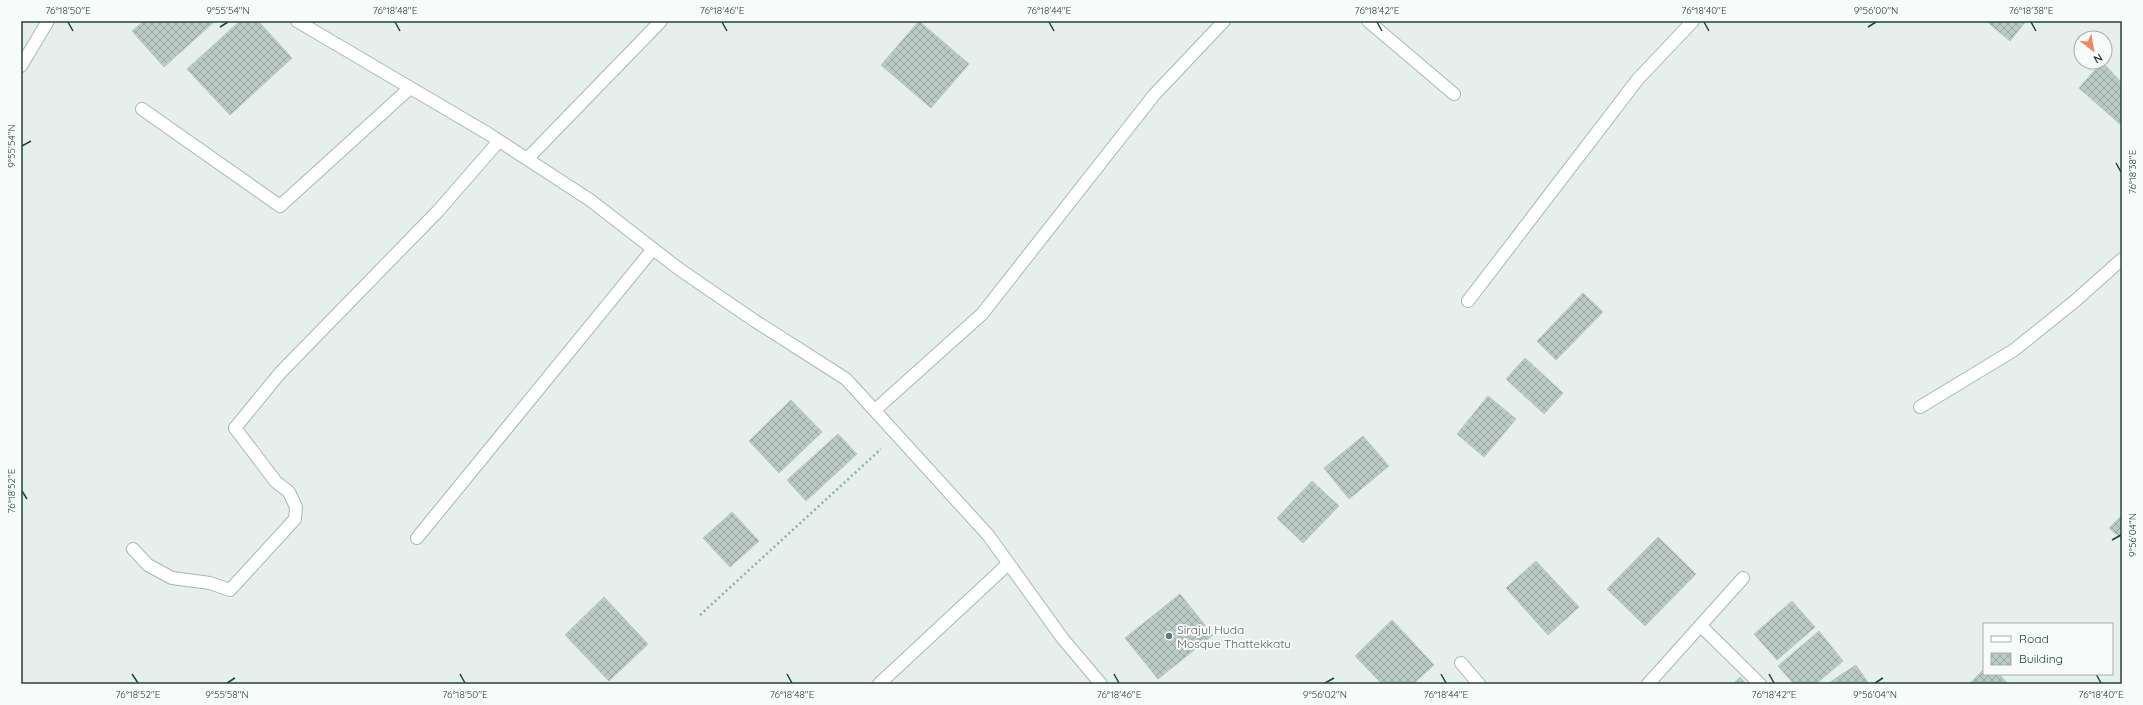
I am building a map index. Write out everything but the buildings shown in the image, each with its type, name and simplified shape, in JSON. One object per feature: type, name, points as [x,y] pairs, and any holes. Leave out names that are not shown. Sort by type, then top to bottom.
[{"type":"street","points":[[21,66],[48,21]]},
{"type":"street","points":[[527,159],[661,21]]},
{"type":"street","points":[[875,410],[982,314],[1154,95],[1224,21]]},
{"type":"street","points":[[1368,21],[1454,94]]},
{"type":"street","points":[[1468,301],[1638,79],[1693,21]]},
{"type":"street","points":[[299,22],[499,141],[590,200],[653,249],[755,321],[846,379],[988,535],[1063,639],[1101,684]]},
{"type":"street","points":[[142,109],[280,206],[410,88]]},
{"type":"street","points":[[133,549],[148,565],[172,578],[210,583],[230,590],[295,519],[296,507],[289,492],[276,482],[235,428],[280,373],[438,211],[499,141]]},
{"type":"street","points":[[417,538],[653,249]]},
{"type":"street","points":[[1920,407],[2014,350],[2076,301],[2122,259]]},
{"type":"street","points":[[879,684],[1008,564]]},
{"type":"street","points":[[1648,684],[1743,578]]},
{"type":"street","points":[[1701,626],[1760,684]]},
{"type":"street","points":[[1461,664],[1479,684]]},
{"type":"path","points":[[700,615],[896,435]]},
{"type":"place","name":"Sirajul Huda Mosque Thattekkatu","points":[[1169,636]]}]
